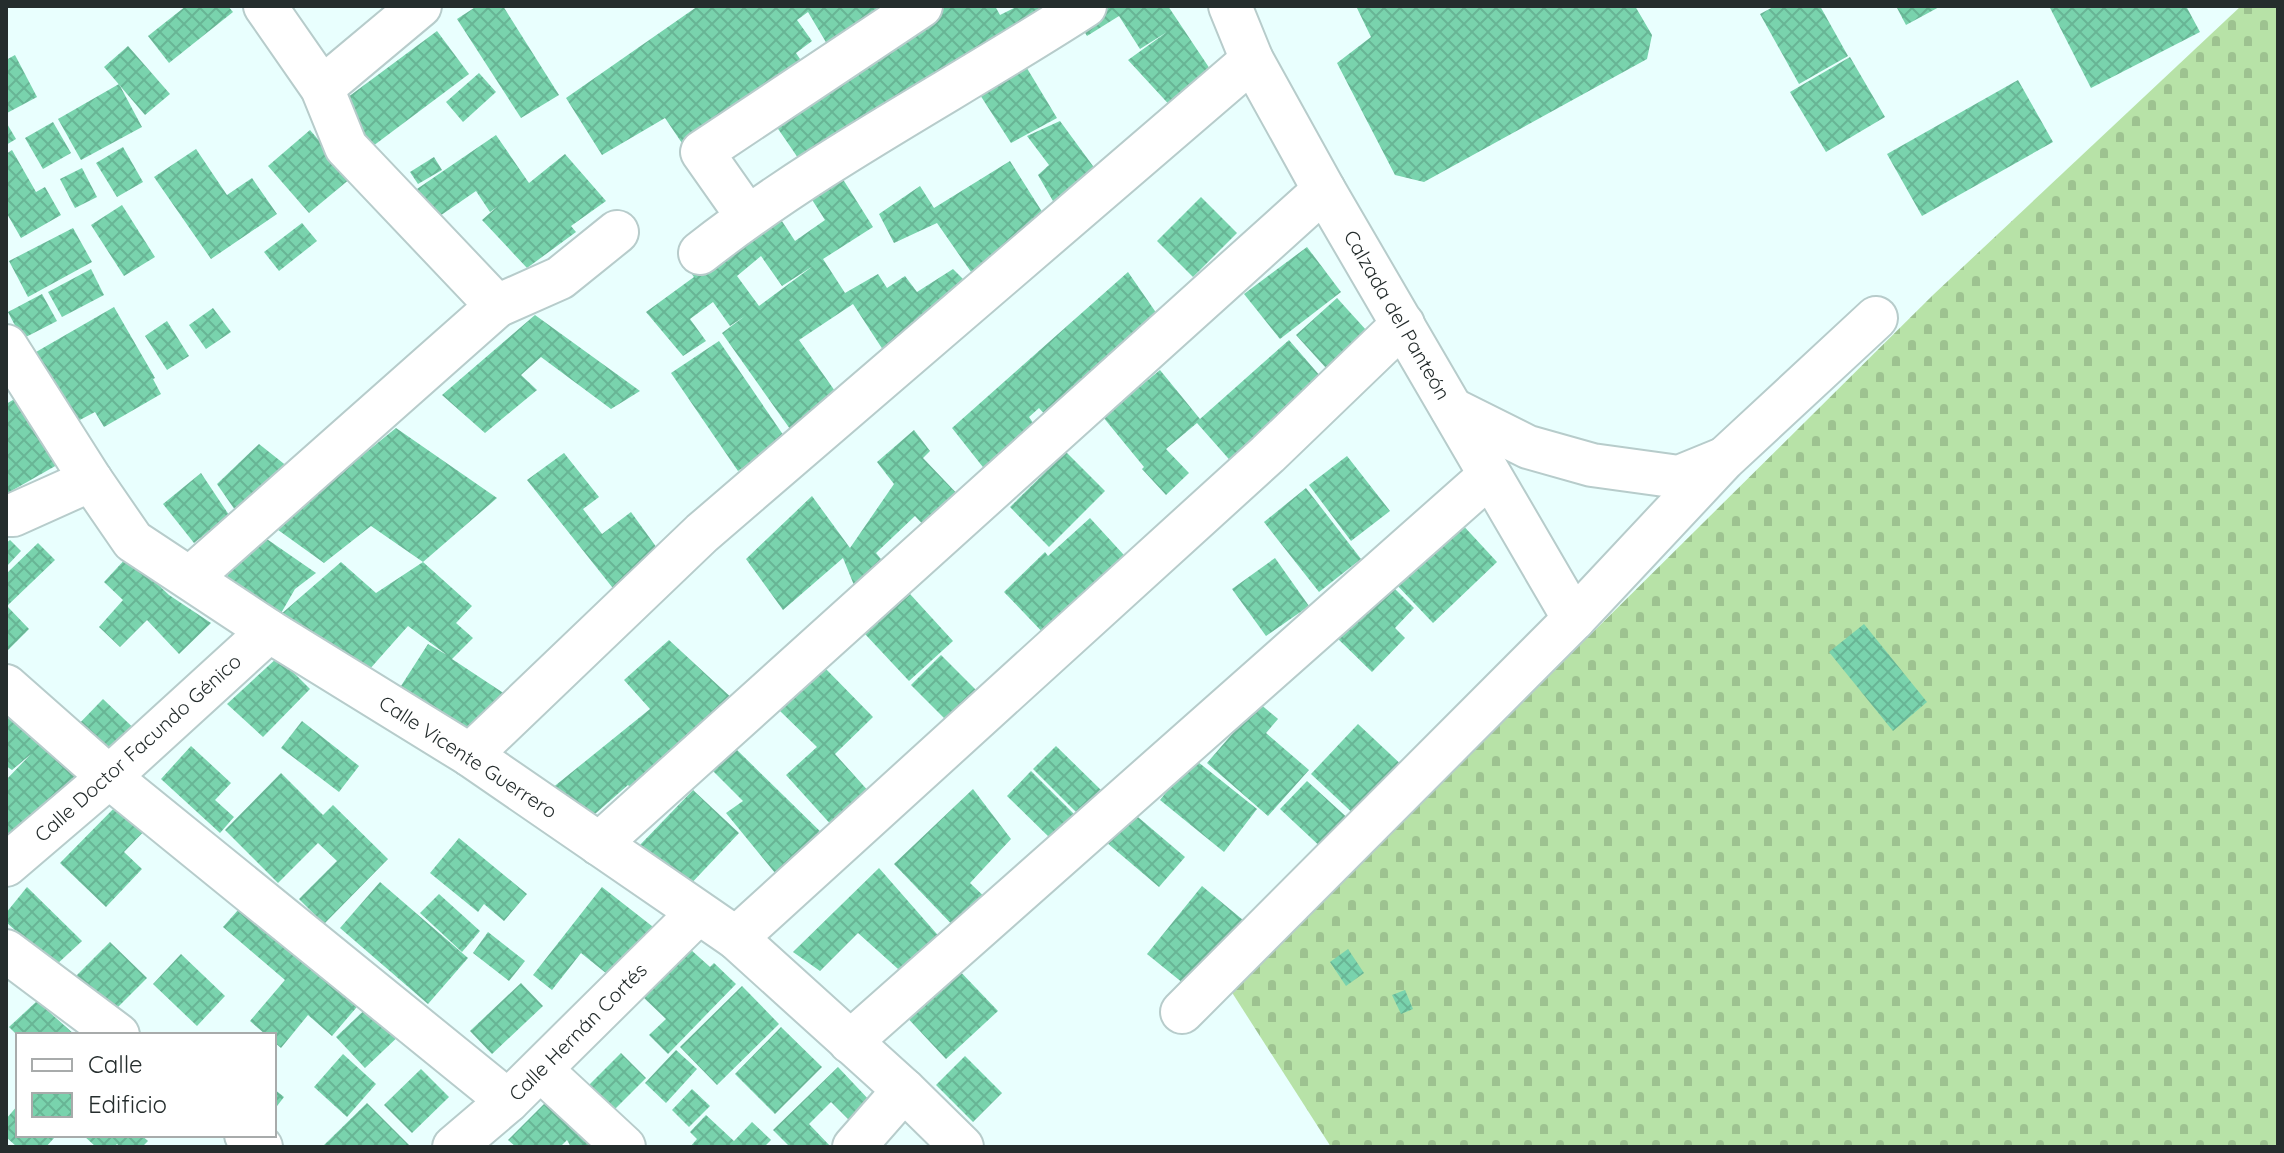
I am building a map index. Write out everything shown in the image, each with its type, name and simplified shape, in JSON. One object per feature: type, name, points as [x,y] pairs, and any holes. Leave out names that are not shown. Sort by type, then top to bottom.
[{"type":"street","points":[[265,6],[322,88],[346,147],[497,306]]},
{"type":"street","points":[[322,88],[420,6]]},
{"type":"street","points":[[747,216],[702,152],[921,6]]},
{"type":"street","points":[[700,253],[747,216],[870,136],[1085,6]]},
{"type":"street","name":"Calzada del Panteón","points":[[1230,6],[1252,60],[1324,190],[1574,619]]},
{"type":"street","points":[[470,755],[702,533],[1252,60]]},
{"type":"street","points":[[599,844],[1324,190]]},
{"type":"street","points":[[190,578],[497,306],[560,278],[617,232]]},
{"type":"street","points":[[1182,1012],[1574,619],[1724,459],[1876,318]]},
{"type":"street","points":[[736,938],[1256,464],[1403,324]]},
{"type":"street","name":"Calle Vicente Guerrero","points":[[6,346],[133,541],[269,631],[470,755],[736,938],[904,1090],[962,1147]]},
{"type":"street","points":[[1452,409],[1528,447],[1592,465],[1679,477],[1724,459]]},
{"type":"street","points":[[850,1042],[1489,476]]},
{"type":"street","points":[[6,515],[13,515],[91,480]]},
{"type":"street","name":"Calle Doctor Facundo Génico","points":[[6,865],[109,777],[269,631]]},
{"type":"street","points":[[6,686],[109,777],[508,1101]]},
{"type":"street","name":"Calle Hernán Cortés","points":[[454,1147],[541,1070],[698,913]]},
{"type":"street","points":[[6,951],[115,1033]]},
{"type":"street","points":[[541,1070],[624,1147]]},
{"type":"street","points":[[854,1147],[904,1090]]},
{"type":"green space","points":[[2241,6],[2278,6],[2278,1147],[1331,1147],[1231,991],[1933,295]]},
{"type":"building","points":[[186,6],[228,6],[233,12],[169,63],[148,36]]},
{"type":"building","points":[[477,6],[503,6],[559,95],[521,118],[457,19]]},
{"type":"building","points":[[698,6],[897,6],[830,49],[808,12],[797,20],[812,41],[796,53],[808,71],[690,155],[665,118],[602,155],[566,98]]},
{"type":"building","points":[[938,6],[995,6],[1000,15],[1018,6],[1049,6],[805,168],[774,123],[832,80],[839,87],[859,75],[848,59]]},
{"type":"building","points":[[1100,6],[1168,6],[1216,78],[1175,111],[1128,60],[1167,32],[1140,49],[1119,16],[1087,36],[1078,21]]},
{"type":"building","points":[[1356,6],[1635,6],[1652,35],[1647,59],[1424,182],[1395,175],[1337,63],[1371,37]]},
{"type":"building","points":[[1775,6],[1820,6],[1848,56],[1799,84],[1760,14]]},
{"type":"building","points":[[1896,6],[1941,6],[1906,25]]},
{"type":"building","points":[[2049,6],[2186,6],[2200,32],[2091,88]]},
{"type":"building","points":[[437,31],[469,74],[369,149],[336,106]]},
{"type":"building","points":[[128,46],[170,94],[145,115],[104,67]]},
{"type":"building","points":[[15,55],[37,97],[7,113],[6,60]]},
{"type":"building","points":[[1019,55],[1057,118],[1011,143],[973,84]]},
{"type":"building","points":[[1850,57],[1885,117],[1826,152],[1790,92]]},
{"type":"building","points":[[479,73],[496,92],[463,122],[446,102]]},
{"type":"building","points":[[2018,80],[2053,142],[1922,216],[1887,154]]},
{"type":"building","points":[[119,84],[142,127],[81,160],[58,119]]},
{"type":"building","points":[[1060,121],[1101,177],[1057,208],[1038,175],[1049,165],[1027,136]]},
{"type":"building","points":[[6,122],[16,139],[6,145]]},
{"type":"building","points":[[53,122],[71,153],[43,169],[25,138]]},
{"type":"building","points":[[310,130],[351,178],[309,213],[268,166]]},
{"type":"building","points":[[496,135],[529,183],[565,154],[606,201],[571,226],[576,232],[527,268],[482,220],[498,206],[490,212],[476,191],[434,220],[414,191]]},
{"type":"building","points":[[123,147],[143,182],[117,197],[96,163]]},
{"type":"building","points":[[196,149],[227,195],[252,178],[277,214],[211,259],[154,177]]},
{"type":"building","points":[[12,150],[36,192],[45,187],[61,215],[21,238],[6,212],[6,154]]},
{"type":"building","points":[[434,157],[442,170],[418,184],[410,172]]},
{"type":"building","points":[[1010,161],[1046,218],[976,279],[937,223],[894,243],[879,214],[920,186],[934,208]]},
{"type":"building","points":[[82,168],[97,197],[75,208],[60,179]]},
{"type":"building","points":[[839,173],[873,227],[823,259],[845,293],[878,274],[887,288],[905,276],[917,292],[953,269],[969,285],[889,359],[853,304],[799,340],[842,401],[795,436],[722,333],[745,316],[730,326],[713,302],[690,319],[706,341],[683,356],[646,312],[694,277],[688,269],[774,209],[795,241],[825,220],[809,195]],"holes":[[[761,256],[782,286],[813,266],[759,306],[737,276]]]},
{"type":"building","points":[[1201,197],[1237,233],[1193,277],[1157,241]]},
{"type":"building","points":[[122,205],[155,257],[124,276],[91,225]]},
{"type":"building","points":[[302,223],[317,241],[279,271],[264,252]]},
{"type":"building","points":[[73,228],[92,262],[28,297],[9,261]]},
{"type":"building","points":[[1307,247],[1341,292],[1280,339],[1244,294]]},
{"type":"building","points":[[91,269],[104,295],[62,317],[48,292]]},
{"type":"building","points":[[1128,272],[1166,327],[1056,427],[1039,408],[1029,417],[1038,430],[990,476],[952,428]]},
{"type":"building","points":[[42,294],[57,321],[22,339],[8,312]]},
{"type":"building","points":[[1337,298],[1377,342],[1336,379],[1296,335]]},
{"type":"building","points":[[114,307],[161,394],[104,427],[95,412],[76,422],[36,352]]},
{"type":"building","points":[[213,308],[231,332],[206,349],[189,325]]},
{"type":"building","points":[[535,315],[640,391],[611,409],[541,357],[521,375],[537,390],[485,433],[442,395]]},
{"type":"building","points":[[167,321],[189,356],[167,370],[145,336]]},
{"type":"building","points":[[1289,340],[1327,384],[1235,466],[1197,423],[1166,449],[1189,473],[1166,495],[1103,417],[1160,370],[1200,419]]},
{"type":"building","points":[[719,341],[786,439],[738,471],[671,373]]},
{"type":"building","points":[[18,397],[57,465],[6,494],[6,404]]},
{"type":"building","points":[[396,428],[497,498],[423,562],[371,526],[324,563],[274,527]]},
{"type":"building","points":[[914,430],[930,451],[923,458],[964,501],[930,532],[915,516],[876,553],[889,569],[858,595],[843,558],[783,610],[746,559],[812,496],[850,548],[894,484],[877,462]]},
{"type":"building","points":[[259,444],[288,467],[235,510],[217,484]]},
{"type":"building","points":[[1066,452],[1105,491],[1049,547],[1010,507]]},
{"type":"building","points":[[564,453],[599,497],[583,509],[602,534],[631,512],[662,555],[616,592],[527,480]]},
{"type":"building","points":[[1347,456],[1390,511],[1351,541],[1309,485]]},
{"type":"building","points":[[201,473],[229,515],[194,543],[163,504]]},
{"type":"building","points":[[1306,488],[1361,559],[1319,592],[1264,522]]},
{"type":"building","points":[[1090,518],[1134,566],[1049,639],[1004,592],[1045,552],[1048,556]]},
{"type":"building","points":[[1459,521],[1497,562],[1433,623],[1394,582]]},
{"type":"building","points":[[261,535],[316,573],[295,589],[280,615],[224,581],[241,554]]},
{"type":"building","points":[[10,540],[21,551],[6,567],[6,543]]},
{"type":"building","points":[[38,543],[55,560],[7,606],[29,629],[6,652],[6,574]]},
{"type":"building","points":[[128,556],[169,595],[211,623],[179,654],[147,620],[120,647],[99,627],[123,600],[104,582]]},
{"type":"building","points":[[1275,558],[1309,606],[1266,636],[1232,589]]},
{"type":"building","points":[[341,562],[376,593],[423,562],[472,606],[456,623],[473,638],[452,659],[508,696],[480,739],[401,686],[428,644],[447,655],[408,626],[368,671],[280,615]]},
{"type":"building","points":[[1389,583],[1414,608],[1395,628],[1405,638],[1372,672],[1336,637]]},
{"type":"building","points":[[910,594],[953,641],[909,681],[865,634]]},
{"type":"building","points":[[1864,624],[1927,702],[1893,731],[1829,652]]},
{"type":"building","points":[[669,640],[735,701],[639,796],[628,785],[588,820],[551,789],[650,709],[624,680]]},
{"type":"building","points":[[941,655],[980,694],[950,724],[911,685]]},
{"type":"building","points":[[278,657],[310,689],[263,737],[227,704]]},
{"type":"building","points":[[824,667],[873,717],[835,754],[871,794],[834,828],[786,775],[817,747],[780,711]]},
{"type":"building","points":[[103,699],[142,736],[111,767],[73,730]]},
{"type":"building","points":[[1259,703],[1278,719],[1266,733],[1309,770],[1268,816],[1207,763]]},
{"type":"building","points":[[6,715],[76,775],[6,848],[6,780],[31,754],[12,770],[6,766]]},
{"type":"building","points":[[302,721],[359,766],[339,792],[281,748]]},
{"type":"building","points":[[1358,724],[1406,769],[1359,819],[1311,774]]},
{"type":"building","points":[[191,746],[231,783],[215,800],[234,817],[220,833],[161,779]]},
{"type":"building","points":[[1056,746],[1101,790],[1078,814],[1033,769]]},
{"type":"building","points":[[736,749],[828,839],[780,879],[726,813],[743,801],[713,771]]},
{"type":"building","points":[[1193,758],[1257,809],[1224,852],[1160,800]]},
{"type":"building","points":[[1031,771],[1074,814],[1051,839],[1007,796]]},
{"type":"building","points":[[281,773],[323,815],[333,805],[388,859],[324,924],[299,899],[337,861],[318,843],[278,883],[225,830]]},
{"type":"building","points":[[1307,781],[1352,822],[1325,851],[1280,809]]},
{"type":"building","points":[[973,789],[1011,839],[970,883],[992,904],[962,935],[894,864]]},
{"type":"building","points":[[693,790],[739,833],[685,890],[639,846]]},
{"type":"building","points":[[125,797],[152,823],[124,852],[142,869],[106,907],[60,863]]},
{"type":"building","points":[[1132,812],[1185,857],[1159,887],[1106,842]]},
{"type":"building","points":[[459,838],[527,894],[504,921],[484,904],[478,912],[430,873]]},
{"type":"building","points":[[879,868],[943,941],[907,977],[858,933],[820,971],[793,952]]},
{"type":"building","points":[[380,882],[468,958],[428,1004],[340,928]]},
{"type":"building","points":[[1202,886],[1249,925],[1194,992],[1147,954]]},
{"type":"building","points":[[27,887],[82,941],[55,966],[6,922],[6,913]]},
{"type":"building","points":[[602,887],[657,930],[617,982],[581,953],[552,990],[533,975]]},
{"type":"building","points":[[439,894],[480,931],[462,952],[420,913]]},
{"type":"building","points":[[246,901],[362,1001],[332,1036],[308,1015],[281,1048],[276,1044],[276,1033],[264,1033],[250,1021],[285,980],[223,927]]},
{"type":"building","points":[[488,932],[525,961],[509,981],[473,953]]},
{"type":"building","points":[[110,942],[147,978],[109,1016],[72,980]]},
{"type":"building","points":[[690,949],[710,967],[714,963],[736,984],[668,1054],[649,1035],[666,1019],[643,997]]},
{"type":"building","points":[[1348,949],[1364,973],[1346,986],[1330,962]]},
{"type":"building","points":[[181,954],[225,996],[197,1026],[153,984]]},
{"type":"building","points":[[953,964],[998,1011],[946,1059],[902,1012]]},
{"type":"building","points":[[521,983],[543,1006],[492,1054],[470,1031]]},
{"type":"building","points":[[742,986],[779,1024],[717,1085],[680,1047]]},
{"type":"building","points":[[1405,990],[1413,1009],[1401,1014],[1392,995]]},
{"type":"building","points":[[37,1001],[73,1033],[16,1034],[9,1027]]},
{"type":"building","points":[[374,1001],[403,1032],[365,1068],[336,1037]]},
{"type":"building","points":[[781,1027],[822,1067],[775,1114],[735,1074]]},
{"type":"building","points":[[676,1050],[697,1069],[666,1103],[645,1083]]},
{"type":"building","points":[[621,1053],[646,1078],[614,1110],[589,1085]]},
{"type":"building","points":[[343,1054],[376,1084],[347,1117],[314,1087]]},
{"type":"building","points":[[965,1056],[1002,1093],[973,1122],[936,1085]]},
{"type":"building","points":[[838,1067],[871,1102],[850,1121],[831,1102],[809,1124],[831,1147],[790,1147],[773,1130]]},
{"type":"building","points":[[421,1069],[449,1097],[412,1133],[384,1105]]},
{"type":"building","points":[[692,1089],[710,1106],[689,1127],[672,1110]]},
{"type":"building","points":[[276,1091],[284,1097],[276,1107]]},
{"type":"building","points":[[546,1102],[591,1147],[571,1147],[567,1140],[560,1147],[516,1147],[508,1140]]},
{"type":"building","points":[[367,1103],[410,1146],[322,1147]]},
{"type":"building","points":[[16,1107],[16,1137],[54,1138],[46,1147],[17,1147],[6,1137],[6,1119]]},
{"type":"building","points":[[706,1115],[734,1141],[752,1122],[771,1140],[764,1147],[690,1147],[697,1139],[690,1132]]},
{"type":"building","points":[[85,1137],[143,1137],[148,1141],[142,1147],[120,1147],[117,1144],[114,1147],[96,1147]]}]
